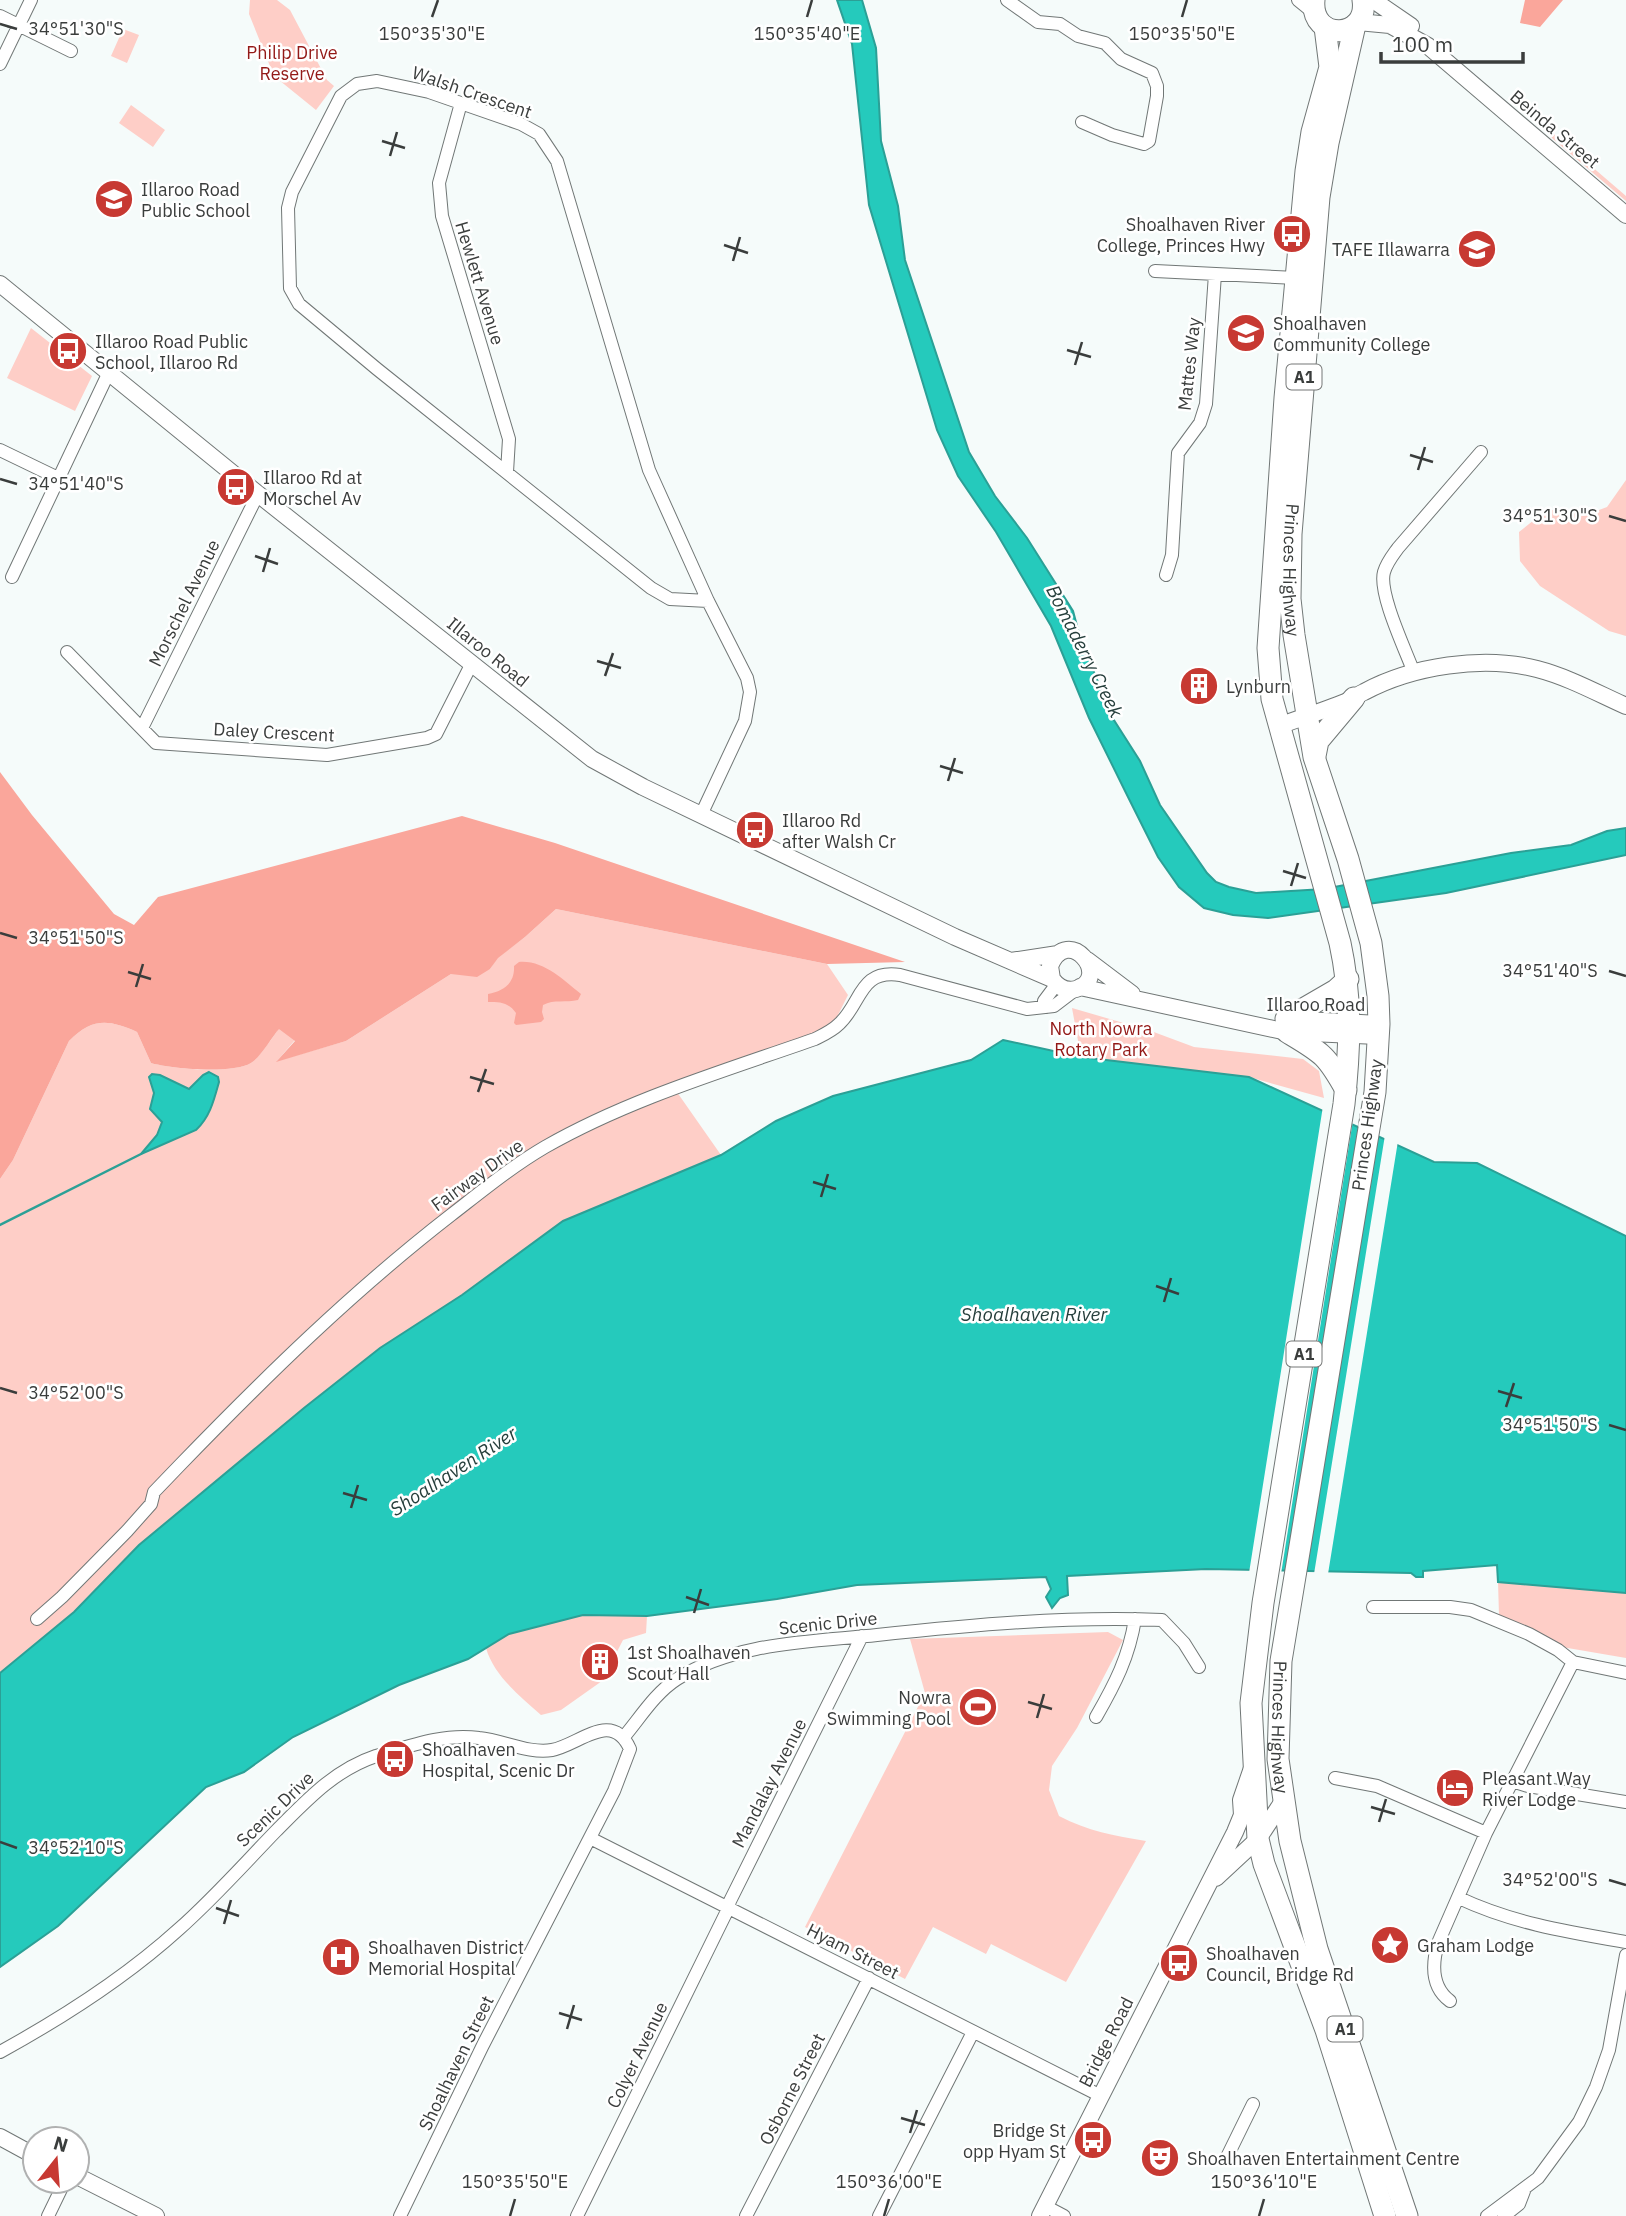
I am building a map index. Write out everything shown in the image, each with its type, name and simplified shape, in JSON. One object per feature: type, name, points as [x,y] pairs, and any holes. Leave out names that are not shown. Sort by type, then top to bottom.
[{"type":"highway","name":"A1","points":[[1357,24],[1364,7],[1363,0]]},
{"type":"highway","points":[[1313,10],[1343,30],[1357,24]]},
{"type":"highway","name":"Princes Highway","points":[[1313,10],[1330,66],[1308,153],[1268,628],[1272,699],[1348,979],[1349,1029],[1345,1097],[1264,1603],[1251,1703],[1258,1839],[1274,1893],[1341,2075],[1385,2216]]},
{"type":"highway","name":"Princes Highway","points":[[1357,24],[1328,143],[1319,197],[1290,570],[1294,635],[1314,757],[1364,917],[1377,983],[1379,1030],[1375,1092],[1281,1661],[1278,1759],[1290,1841],[1317,1950],[1408,2216]]},
{"type":"highway","points":[[1314,757],[1318,741],[1359,695]]},
{"type":"highway","points":[[1345,1097],[1323,1053],[1287,1026],[1348,979]]},
{"type":"main road","name":"Beinda Street","points":[[1373,0],[1414,29],[1428,46],[1626,215]]},
{"type":"main road","name":"Beinda Street","points":[[1357,24],[1391,25],[1428,46]]},
{"type":"main road","name":"Illaroo Road","points":[[0,284],[258,494],[592,759],[625,778],[1054,982],[1062,989],[1077,988],[1137,998],[1206,1016],[1252,1023],[1379,1030]]},
{"type":"main road","points":[[1277,721],[1435,667],[1487,663],[1525,667],[1552,674],[1626,706]]},
{"type":"main road","name":"Illaroo Road","points":[[1009,962],[1071,950],[1137,998]]},
{"type":"main road","points":[[1054,982],[1050,966],[1058,954]]},
{"type":"main road","points":[[1077,988],[1088,978],[1090,972],[1087,960]]},
{"type":"main road","name":"Bridge Road","points":[[1042,2211],[1242,1815],[1241,1800],[1253,1763]]},
{"type":"main road","name":"Bridge Road","points":[[1207,1885],[1258,1839],[1283,1801]]},
{"type":"main road","points":[[0,2137],[21,2148]]},
{"type":"main road","points":[[91,2183],[156,2216]]},
{"type":"street","points":[[0,64],[31,0]]},
{"type":"street","points":[[1007,0],[1038,22],[1060,24],[1078,36],[1105,43],[1121,59],[1152,73],[1157,86],[1157,96],[1149,141],[1144,144],[1134,142],[1082,122]]},
{"type":"street","points":[[0,16],[71,51]]},
{"type":"street","name":"Walsh Crescent","points":[[701,815],[745,721],[750,692],[747,678],[708,601],[649,470],[557,160],[539,134],[522,124],[429,92],[377,81],[357,84],[341,96],[292,192],[288,208],[290,288],[299,304],[651,588],[670,599],[708,601]]},
{"type":"street","name":"Hewlett Avenue","points":[[461,103],[439,183],[442,216],[509,439],[507,471]]},
{"type":"street","points":[[1156,271],[1296,278],[1304,267],[1319,197]]},
{"type":"street","name":"Mattes Way","points":[[1166,575],[1172,555],[1178,453],[1200,423],[1206,404],[1215,274]]},
{"type":"street","points":[[12,578],[109,372]]},
{"type":"street","points":[[0,450],[58,478]]},
{"type":"street","points":[[1414,673],[1384,592],[1383,574],[1398,548],[1481,452]]},
{"type":"street","name":"Morschel Avenue","points":[[142,728],[258,494]]},
{"type":"street","name":"Daley Crescent","points":[[67,652],[156,743],[327,755],[427,738],[436,734],[472,663]]},
{"type":"street","name":"Fairway Drive","points":[[37,1619],[62,1598],[127,1531],[151,1504],[154,1492],[179,1466],[335,1311],[491,1182],[546,1147],[642,1101],[815,1039],[830,1031],[846,1017],[869,981],[883,974],[900,975],[1027,1009],[1046,1007]]},
{"type":"street","points":[[1054,982],[1044,1000],[1046,1007],[1054,1006],[1077,988]]},
{"type":"street","points":[[1373,1607],[1450,1607],[1471,1610],[1529,1634],[1573,1662],[1626,1673]]},
{"type":"street","name":"Scenic Drive","points":[[0,2052],[84,2001],[179,1930],[312,1795],[360,1762],[443,1738],[482,1738],[541,1751],[562,1748],[605,1730],[623,1738],[659,1693],[676,1679],[701,1667],[756,1649],[862,1636],[959,1626],[1115,1617],[1162,1620],[1184,1643],[1199,1667]]},
{"type":"street","points":[[1096,1717],[1114,1687],[1131,1646],[1135,1619]]},
{"type":"street","name":"Mandalay Avenue","points":[[729,1909],[730,1901],[862,1636]]},
{"type":"street","points":[[1450,2001],[1442,1996],[1437,1987],[1434,1956],[1486,1833],[1573,1662]]},
{"type":"street","name":"Shoalhaven Street","points":[[400,2216],[483,2045],[590,1838],[629,1754],[623,1738]]},
{"type":"street","points":[[1335,1778],[1374,1785],[1398,1793],[1486,1833]]},
{"type":"street","points":[[1512,1781],[1626,1802]]},
{"type":"street","name":"Hyam Street","points":[[590,1838],[1101,2096]]},
{"type":"street","points":[[1459,1898],[1508,1918],[1626,1942]]},
{"type":"street","name":"Colyer Avenue","points":[[577,2216],[729,1909]]},
{"type":"street","points":[[1487,2216],[1538,2178],[1562,2149],[1579,2122],[1596,2087],[1613,2031],[1626,1955]]},
{"type":"street","name":"Osborne Street","points":[[746,2216],[869,1978]]},
{"type":"street","points":[[879,2216],[973,2032]]},
{"type":"street","points":[[1226,2160],[1253,2104]]},
{"type":"street","points":[[1504,2216],[1519,2204],[1524,2191]]},
{"type":"street","points":[[48,2216],[58,2195]]},
{"type":"street","points":[[1042,2211],[1064,2216]]},
{"type":"green space","name":"Philip Drive Reserve","points":[[250,0],[277,0],[290,10],[327,80],[334,86],[316,110],[274,76],[249,14]]},
{"type":"green space","points":[[123,29],[139,35],[127,63],[111,56]]},
{"type":"green space","points":[[1511,97],[1626,196],[1626,201],[1553,139],[1543,127],[1509,99]]},
{"type":"green space","points":[[131,105],[165,130],[153,147],[119,123]]},
{"type":"green space","points":[[31,328],[92,376],[75,411],[7,378]]},
{"type":"green space","points":[[1626,480],[1626,636],[1609,631],[1540,586],[1520,561],[1519,532],[1544,512],[1561,508],[1583,516],[1607,507]]},
{"type":"green space","points":[[556,909],[827,964],[848,995],[835,1021],[813,1036],[672,1085],[721,1155],[563,1221],[462,1295],[380,1348],[139,1545],[74,1612],[0,1673],[0,1179],[13,1160],[69,1041],[85,1028],[109,1023],[137,1032],[151,1063],[187,1069],[217,1069],[251,1063],[279,1028],[295,1040],[277,1061],[346,1041],[451,974],[490,969],[497,958]]},
{"type":"green space","name":"North Nowra Rotary Park","points":[[1072,1008],[1151,1031],[1194,1047],[1303,1059],[1319,1071],[1324,1098],[1249,1077],[1081,1057]]},
{"type":"green space","points":[[1498,1582],[1626,1593],[1626,1658],[1556,1646],[1499,1615]]},
{"type":"green space","points":[[583,1615],[647,1616],[646,1633],[623,1640],[602,1681],[561,1710],[541,1715],[501,1676],[486,1648],[509,1634]]},
{"type":"green space","points":[[1108,1632],[1123,1640],[1077,1728],[1052,1766],[1049,1790],[1059,1816],[1080,1826],[1146,1841],[1066,1982],[991,1944],[986,1954],[933,1927],[905,1979],[805,1927],[925,1693],[910,1639]]},
{"type":"shaded area","points":[[1525,0],[1563,0],[1540,27],[1520,23]]},
{"type":"shaded area","points":[[0,772],[114,914],[134,925],[158,897],[462,816],[555,843],[905,962],[827,964],[556,909],[498,958],[490,969],[477,977],[451,974],[346,1041],[276,1062],[295,1041],[279,1029],[251,1063],[231,1068],[202,1069],[151,1063],[137,1032],[127,1028],[101,1023],[85,1028],[69,1041],[13,1160],[0,1179]]},
{"type":"shaded area","points":[[519,962],[537,964],[553,972],[581,994],[578,1000],[547,1003],[543,1005],[544,1019],[541,1022],[516,1025],[516,1013],[513,1009],[504,1003],[488,1002],[488,994],[499,991],[510,982],[514,966]]},
{"type":"water","name":"Bomaderry Creek","points":[[837,0],[862,0],[876,48],[881,141],[898,206],[905,260],[969,452],[995,496],[1027,538],[1073,611],[1080,637],[1112,717],[1140,761],[1160,805],[1207,873],[1216,882],[1256,893],[1324,889],[1511,853],[1571,845],[1607,831],[1626,828],[1626,855],[1446,893],[1268,918],[1233,915],[1204,908],[1179,887],[1158,857],[1089,718],[1051,626],[996,532],[958,476],[937,430],[869,205],[852,44]]},
{"type":"water","name":"Shoalhaven River","points":[[1003,1040],[1081,1057],[1249,1077],[1434,1162],[1477,1163],[1626,1236],[1626,1593],[1498,1582],[1497,1565],[1423,1571],[1423,1577],[1416,1577],[1411,1573],[1206,1569],[1067,1576],[1068,1595],[1060,1598],[1052,1608],[1046,1597],[1051,1589],[1046,1577],[857,1585],[777,1599],[647,1616],[583,1615],[509,1634],[468,1659],[399,1685],[293,1737],[244,1772],[206,1787],[58,1926],[0,1967],[0,1673],[74,1612],[139,1545],[304,1408],[380,1348],[462,1295],[563,1221],[721,1155],[776,1121],[833,1096],[971,1060]]},
{"type":"water","points":[[209,1072],[218,1077],[219,1082],[211,1108],[201,1125],[196,1130],[141,1154],[157,1135],[162,1122],[150,1109],[154,1093],[149,1077],[152,1074],[160,1075],[189,1089]]},
{"type":"pier","points":[[1323,1106],[1353,1120],[1281,1574],[1249,1573]]},
{"type":"pier","points":[[1385,1135],[1398,1141],[1328,1574],[1314,1574]]},
{"type":"waterway","points":[[0,1225],[141,1154]]},
{"type":"place","name":"Illaroo Road Public School","points":[[114,199]]},
{"type":"place","name":"Shoalhaven River College, Princes Hwy","points":[[1292,234]]},
{"type":"place","name":"TAFE Illawarra","points":[[1477,249]]},
{"type":"place","name":"Shoalhaven Community College","points":[[1246,333]]},
{"type":"place","name":"Illaroo Road Public School, Illaroo Rd","points":[[68,351]]},
{"type":"place","name":"Illaroo Rd at Morschel Av","points":[[236,487]]},
{"type":"place","name":"Lynburn","points":[[1199,686]]},
{"type":"place","name":"Illaroo Rd after Walsh Cr","points":[[755,830]]},
{"type":"place","name":"1st Shoalhaven Scout Hall","points":[[600,1662]]},
{"type":"place","name":"Nowra Swimming Pool","points":[[978,1707]]},
{"type":"place","name":"Shoalhaven Hospital, Scenic Dr","points":[[395,1759]]},
{"type":"place","name":"Pleasant Way River Lodge","points":[[1455,1788]]},
{"type":"place","name":"Graham Lodge","points":[[1390,1945]]},
{"type":"place","name":"Shoalhaven District Memorial Hospital","points":[[341,1957]]},
{"type":"place","name":"Shoalhaven Council, Bridge Rd","points":[[1179,1963]]},
{"type":"place","name":"Bridge St opp Hyam St","points":[[1093,2140]]},
{"type":"place","name":"Shoalhaven Entertainment Centre","points":[[1160,2158]]}]
